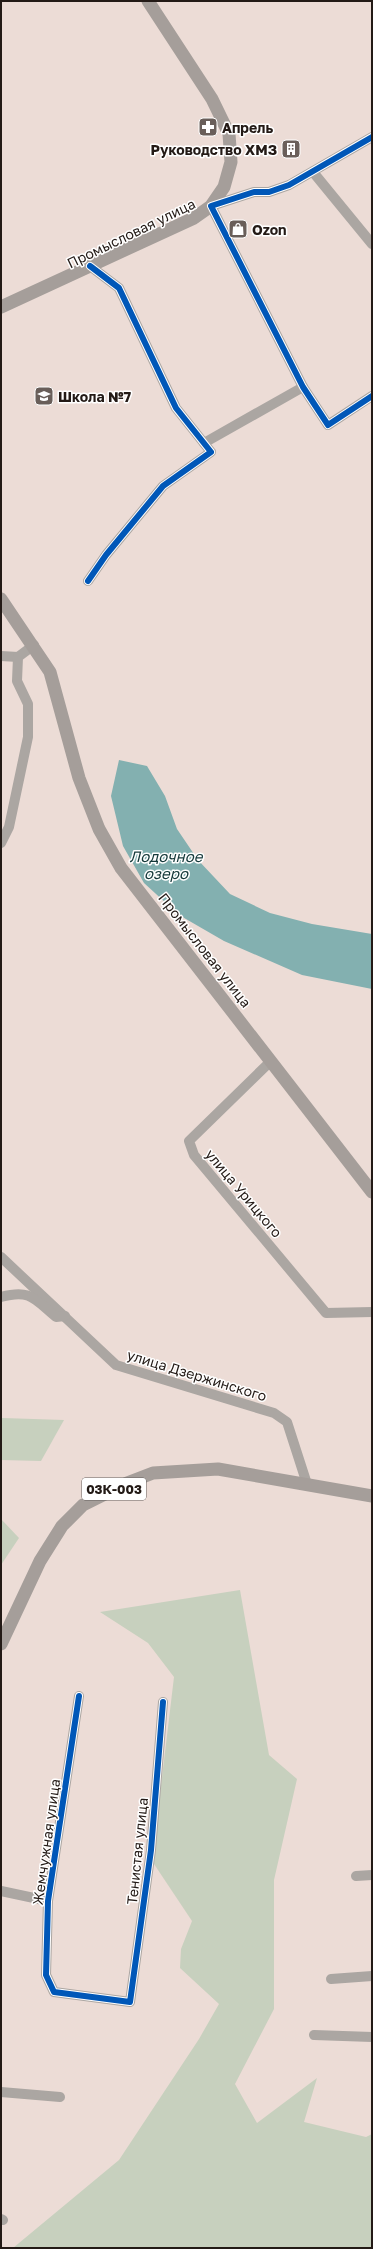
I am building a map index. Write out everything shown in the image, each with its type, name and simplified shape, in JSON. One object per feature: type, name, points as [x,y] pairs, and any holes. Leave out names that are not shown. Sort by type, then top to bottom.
[{"type":"main road","name":"Промысловая улица","points":[[1,307],[194,218],[211,206],[224,187],[231,162],[229,134],[212,99],[148,1]]},
{"type":"main road","name":"Промысловая улица","points":[[1,599],[34,645],[50,672],[79,778],[99,829],[121,868],[372,1192]]},
{"type":"main road","name":"03К-003","points":[[1,1644],[40,1561],[62,1526],[83,1505],[127,1483],[153,1474],[218,1469],[372,1496]]},
{"type":"street","points":[[372,137],[290,185],[269,192],[254,192],[211,206],[303,387],[328,425],[372,396]]},
{"type":"street","points":[[313,172],[372,244]]},
{"type":"street","points":[[88,581],[106,555],[163,486],[212,452],[176,408],[119,288],[90,266]]},
{"type":"street","points":[[204,443],[303,387]]},
{"type":"street","points":[[1,656],[18,657],[34,645]]},
{"type":"street","points":[[1,843],[9,827],[28,737],[28,704],[17,681],[18,657]]},
{"type":"street","name":"улица Урицкого","points":[[271,1061],[189,1141],[194,1155],[326,1313],[372,1312]]},
{"type":"street","name":"улица Дзержинского","points":[[1,1257],[116,1365],[274,1413],[287,1422],[307,1484]]},
{"type":"street","points":[[1,1297],[16,1293],[31,1296],[56,1317],[65,1316]]},
{"type":"street","name":"Жемчужная улица","points":[[54,1992],[46,1975],[48,1901],[79,1696]]},
{"type":"street","name":"Тенистая улица","points":[[54,1992],[130,2002],[152,1850],[163,1702]]},
{"type":"street","points":[[356,1876],[372,1875]]},
{"type":"street","points":[[1,1891],[48,1901]]},
{"type":"street","points":[[331,1979],[372,1976]]},
{"type":"street","points":[[314,2035],[372,2036]]},
{"type":"street","points":[[1,2092],[60,2097]]},
{"type":"green space","points":[[1,1418],[64,1420],[41,1461],[1,1460]]},
{"type":"green space","points":[[1,1519],[19,1538],[1,1565]]},
{"type":"green space","points":[[240,1590],[269,1755],[297,1779],[274,1880],[274,2009],[235,2084],[257,2123],[317,2078],[304,2122],[366,2137],[372,2134],[372,2248],[13,2248],[119,2160],[199,2039],[219,2004],[180,1968],[181,1949],[192,1921],[152,1861],[174,1677],[148,1643],[100,1612]]},
{"type":"water","name":"Лодочное озеро","points":[[119,760],[147,766],[165,796],[177,829],[198,860],[230,894],[270,913],[312,924],[372,934],[372,989],[302,975],[224,941],[179,915],[144,883],[123,846],[111,796]]},
{"type":"cycle path","points":[[372,137],[289,185],[269,192],[254,192],[211,206],[303,387],[328,425],[372,396]]},
{"type":"cycle path","points":[[88,581],[106,555],[163,486],[211,452],[176,408],[119,288],[90,266]]},
{"type":"cycle path","points":[[79,1696],[48,1901],[46,1975],[54,1992],[130,2002],[151,1850],[163,1702]]},
{"type":"place","name":"Апрель","points":[[208,127]]},
{"type":"place","name":"Руководство ХМЗ","points":[[291,149]]},
{"type":"place","name":"Ozon","points":[[238,229]]},
{"type":"place","name":"Школа №7","points":[[44,396]]}]
